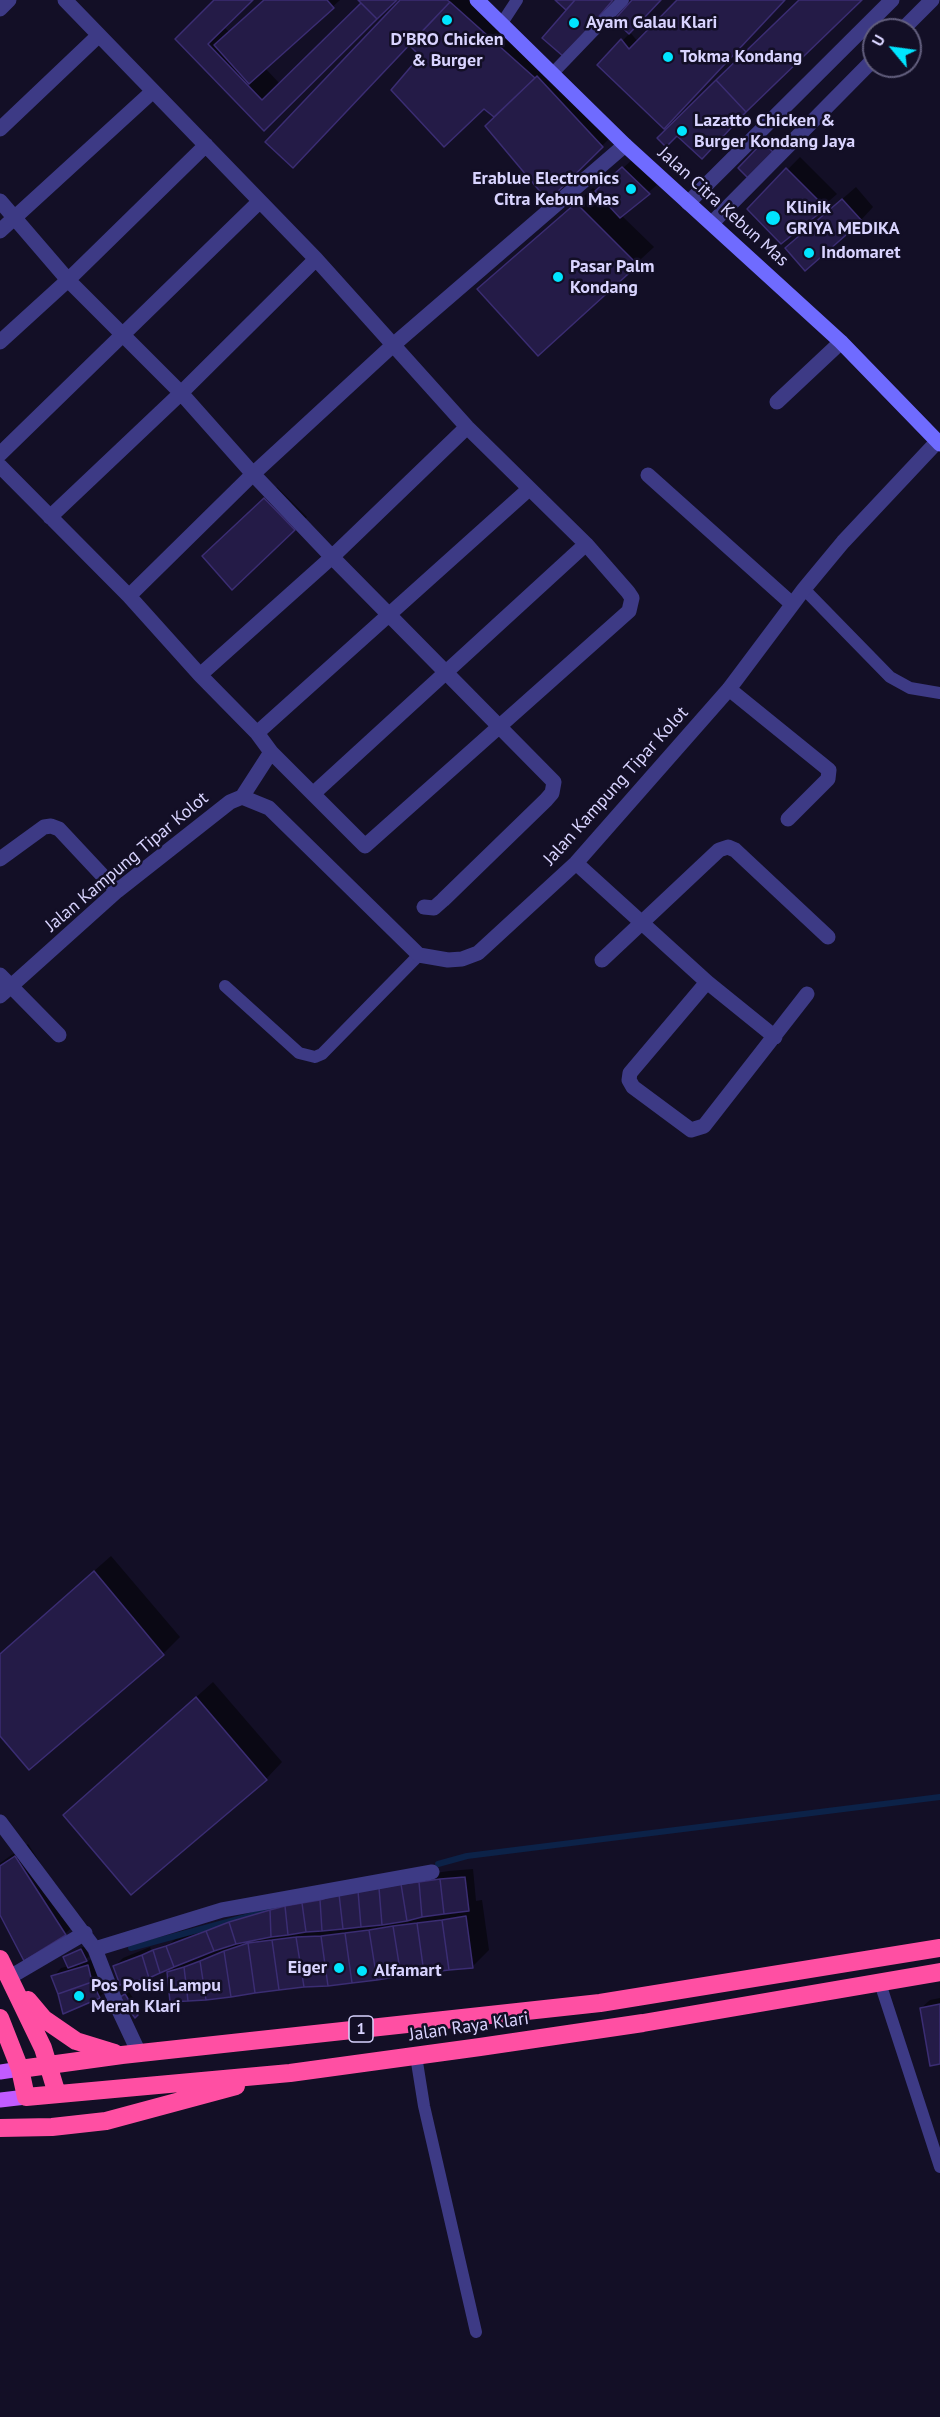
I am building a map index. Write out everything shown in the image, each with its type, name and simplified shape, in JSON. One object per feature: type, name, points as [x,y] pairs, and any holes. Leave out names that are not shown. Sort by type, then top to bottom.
[{"type":"highway","name":"Jalan Raya Klari","points":[[20,2069],[130,2054],[600,2003],[940,1948]]},
{"type":"highway","points":[[0,1959],[50,2065],[57,2094]]},
{"type":"highway","name":"Jalan Raya Klari","points":[[26,2097],[290,2073],[416,2056],[644,2023],[940,1972]]},
{"type":"highway","points":[[10,1977],[44,2019],[76,2041],[130,2054]]},
{"type":"highway","points":[[0,2018],[20,2069],[26,2097]]},
{"type":"highway","points":[[0,2128],[52,2127],[106,2121],[290,2073]]},
{"type":"main road","name":"Jalan Raya Klari","points":[[0,2072],[20,2069]]},
{"type":"main road","name":"Jalan Raya Klari","points":[[0,2100],[26,2097]]},
{"type":"street","points":[[0,9],[9,0]]},
{"type":"street","points":[[0,466],[129,596],[200,675],[257,733],[271,752],[365,846],[629,612],[632,598],[586,544],[467,427],[316,260],[65,0]]},
{"type":"street","name":"Jalan Citra Kebun Mas","points":[[477,0],[625,145],[841,342],[939,443]]},
{"type":"street","points":[[688,202],[892,0]]},
{"type":"street","points":[[914,18],[932,0]]},
{"type":"street","points":[[0,129],[98,36]]},
{"type":"street","points":[[712,223],[862,71]]},
{"type":"street","points":[[0,231],[152,92]]},
{"type":"street","points":[[0,342],[68,280],[206,145]]},
{"type":"street","points":[[129,596],[253,474],[392,346],[625,145]]},
{"type":"street","points":[[0,201],[13,219],[68,280],[181,393],[253,474],[554,782],[552,793],[443,900],[434,908],[424,907]]},
{"type":"street","points":[[0,454],[259,202]]},
{"type":"street","points":[[50,517],[181,393],[316,260]]},
{"type":"street","points":[[777,402],[841,342]]},
{"type":"street","points":[[200,675],[332,556],[467,427]]},
{"type":"street","name":"Jalan Kampung Tipar Kolot","points":[[419,955],[448,960],[462,959],[478,953],[576,863],[729,688],[804,589],[878,503],[939,443]]},
{"type":"street","points":[[648,475],[792,604]]},
{"type":"street","points":[[257,733],[529,489]]},
{"type":"street","points":[[314,794],[586,544]]},
{"type":"street","points":[[729,688],[829,770],[828,779],[788,819]]},
{"type":"street","points":[[271,752],[242,797],[269,808],[419,955]]},
{"type":"street","name":"Jalan Kampung Tipar Kolot","points":[[4,986],[117,891],[230,802],[242,797]]},
{"type":"street","points":[[0,859],[44,827],[51,826],[58,829],[117,891]]},
{"type":"street","points":[[602,960],[640,921],[719,850],[728,847],[735,850],[828,937]]},
{"type":"street","points":[[576,863],[707,982],[775,1037]]},
{"type":"street","points":[[707,982],[630,1073],[629,1080],[633,1087],[691,1130],[704,1126],[807,994]]},
{"type":"street","points":[[4,986],[59,1035]]},
{"type":"street","points":[[0,1822],[95,1949],[117,2006],[130,2054]]},
{"type":"street","points":[[95,1949],[222,1910],[432,1872]]},
{"type":"street","points":[[10,1977],[85,1933]]},
{"type":"lane","points":[[502,23],[517,0]]},
{"type":"lane","points":[[552,74],[624,0]]},
{"type":"lane","points":[[804,589],[890,677],[910,688],[940,693]]},
{"type":"lane","points":[[225,986],[299,1053],[315,1057],[322,1054],[419,955]]},
{"type":"lane","points":[[879,1983],[940,2166]]},
{"type":"lane","points":[[416,2056],[424,2106],[476,2332]]},
{"type":"building","points":[[214,0],[253,0],[208,44],[262,100],[361,3],[377,19],[264,131],[175,39]]},
{"type":"building","points":[[264,0],[327,0],[334,8],[249,84],[214,45]]},
{"type":"building","points":[[358,0],[397,0],[377,19]]},
{"type":"building","points":[[400,0],[447,0],[450,2],[293,168],[265,142]]},
{"type":"building","points":[[555,0],[575,0],[566,10]]},
{"type":"building","points":[[575,0],[613,0],[564,57],[542,38]]},
{"type":"building","points":[[632,0],[661,0],[629,34],[614,20]]},
{"type":"building","name":"Tokma Kondang","points":[[677,0],[785,0],[664,129],[597,65],[621,39],[629,49]]},
{"type":"building","points":[[799,0],[862,0],[746,112],[716,80]]},
{"type":"building","points":[[450,2],[535,78],[494,117],[484,109],[444,147],[391,90],[420,56],[409,45]]},
{"type":"building","points":[[537,76],[603,147],[548,201],[485,126]]},
{"type":"building","points":[[716,80],[746,112],[702,159],[677,136],[666,147],[657,138]]},
{"type":"building","points":[[763,142],[775,154],[749,179],[738,168]]},
{"type":"building","points":[[622,167],[650,194],[620,218],[595,191]]},
{"type":"building","points":[[786,168],[826,208],[781,244],[747,209]]},
{"type":"building","points":[[842,199],[862,221],[805,271],[785,248]]},
{"type":"building","name":"Pasar Palm Kondang","points":[[576,203],[638,265],[538,356],[477,289]]},
{"type":"building","points":[[264,498],[295,530],[232,590],[202,556]]},
{"type":"building","points":[[94,1571],[164,1655],[29,1770],[0,1736],[0,1654]]},
{"type":"building","points":[[196,1697],[267,1780],[131,1895],[63,1815]]},
{"type":"building","points":[[15,1856],[66,1935],[24,1961],[0,1915],[0,1866]]},
{"type":"building","points":[[465,1877],[469,1911],[444,1914],[440,1879]]},
{"type":"building","points":[[440,1879],[444,1914],[422,1917],[419,1882]]},
{"type":"building","points":[[419,1882],[422,1917],[407,1921],[401,1884]]},
{"type":"building","points":[[401,1884],[407,1921],[382,1925],[379,1888]]},
{"type":"building","points":[[379,1888],[382,1925],[361,1927],[358,1891]]},
{"type":"building","points":[[358,1891],[361,1927],[343,1929],[339,1894]]},
{"type":"building","points":[[339,1894],[343,1929],[322,1931],[320,1900]]},
{"type":"building","points":[[320,1900],[322,1931],[306,1932],[302,1903]]},
{"type":"building","points":[[302,1903],[306,1932],[288,1935],[285,1906]]},
{"type":"building","points":[[285,1906],[288,1935],[271,1937],[270,1910]]},
{"type":"building","points":[[270,1910],[271,1937],[236,1944],[229,1922]]},
{"type":"building","points":[[466,1916],[473,1968],[449,1970],[442,1920]]},
{"type":"building","points":[[442,1920],[449,1970],[424,1973],[417,1923]]},
{"type":"building","points":[[229,1922],[236,1944],[214,1951],[206,1931]]},
{"type":"building","points":[[417,1923],[424,1973],[401,1976],[393,1926]]},
{"type":"building","points":[[393,1926],[401,1976],[377,1980],[369,1930]]},
{"type":"building","points":[[369,1930],[377,1980],[352,1983],[345,1933]]},
{"type":"building","points":[[206,1931],[214,1951],[174,1967],[166,1946]]},
{"type":"building","points":[[345,1933],[352,1983],[328,1986],[321,1936]]},
{"type":"building","points":[[321,1936],[328,1986],[304,1987],[296,1937]]},
{"type":"building","points":[[296,1937],[304,1987],[279,1990],[272,1940]]},
{"type":"building","points":[[272,1940],[279,1990],[255,1993],[248,1943]]},
{"type":"building","points":[[248,1943],[255,1993],[231,1997],[224,1951]]},
{"type":"building","points":[[166,1946],[174,1967],[160,1973],[153,1950]]},
{"type":"building","points":[[81,1949],[87,1961],[68,1968],[63,1957]]},
{"type":"building","points":[[153,1950],[160,1973],[149,1978],[142,1955]]},
{"type":"building","points":[[224,1951],[231,1997],[206,2000],[200,1961]]},
{"type":"building","points":[[142,1955],[149,1978],[120,1985],[113,1966]]},
{"type":"building","points":[[200,1961],[206,2000],[188,2001],[184,1967]]},
{"type":"building","points":[[88,1965],[92,1982],[58,1994],[51,1976]]},
{"type":"building","points":[[184,1967],[188,2001],[170,2002],[167,1972]]},
{"type":"building","name":"Pos Polisi Lampu Merah Klari","points":[[92,1982],[100,1998],[63,2014],[58,1994]]},
{"type":"building","points":[[125,1994],[138,2015],[135,2018],[120,1997]]},
{"type":"building","points":[[940,2004],[940,2064],[930,2066],[920,2008]]},
{"type":"waterway","points":[[438,1864],[467,1856],[940,1797]]},
{"type":"waterway","points":[[131,1948],[290,1905]]},
{"type":"place","name":"D'BRO Chicken & Burger","points":[[447,20]]},
{"type":"place","name":"Ayam Galau Klari","points":[[574,23]]},
{"type":"place","name":"Tokma Kondang","points":[[668,57]]},
{"type":"place","name":"Lazatto Chicken & Burger Kondang Jaya","points":[[682,131]]},
{"type":"place","name":"Erablue Electronics Citra Kebun Mas","points":[[631,189]]},
{"type":"place","name":"Klinik GRIYA MEDIKA","points":[[773,218]]},
{"type":"place","name":"Indomaret","points":[[809,253]]},
{"type":"place","name":"Pasar Palm Kondang","points":[[558,277]]},
{"type":"place","name":"Eiger","points":[[339,1968]]},
{"type":"place","name":"Alfamart","points":[[362,1971]]},
{"type":"place","name":"Pos Polisi Lampu Merah Klari","points":[[79,1996]]}]
